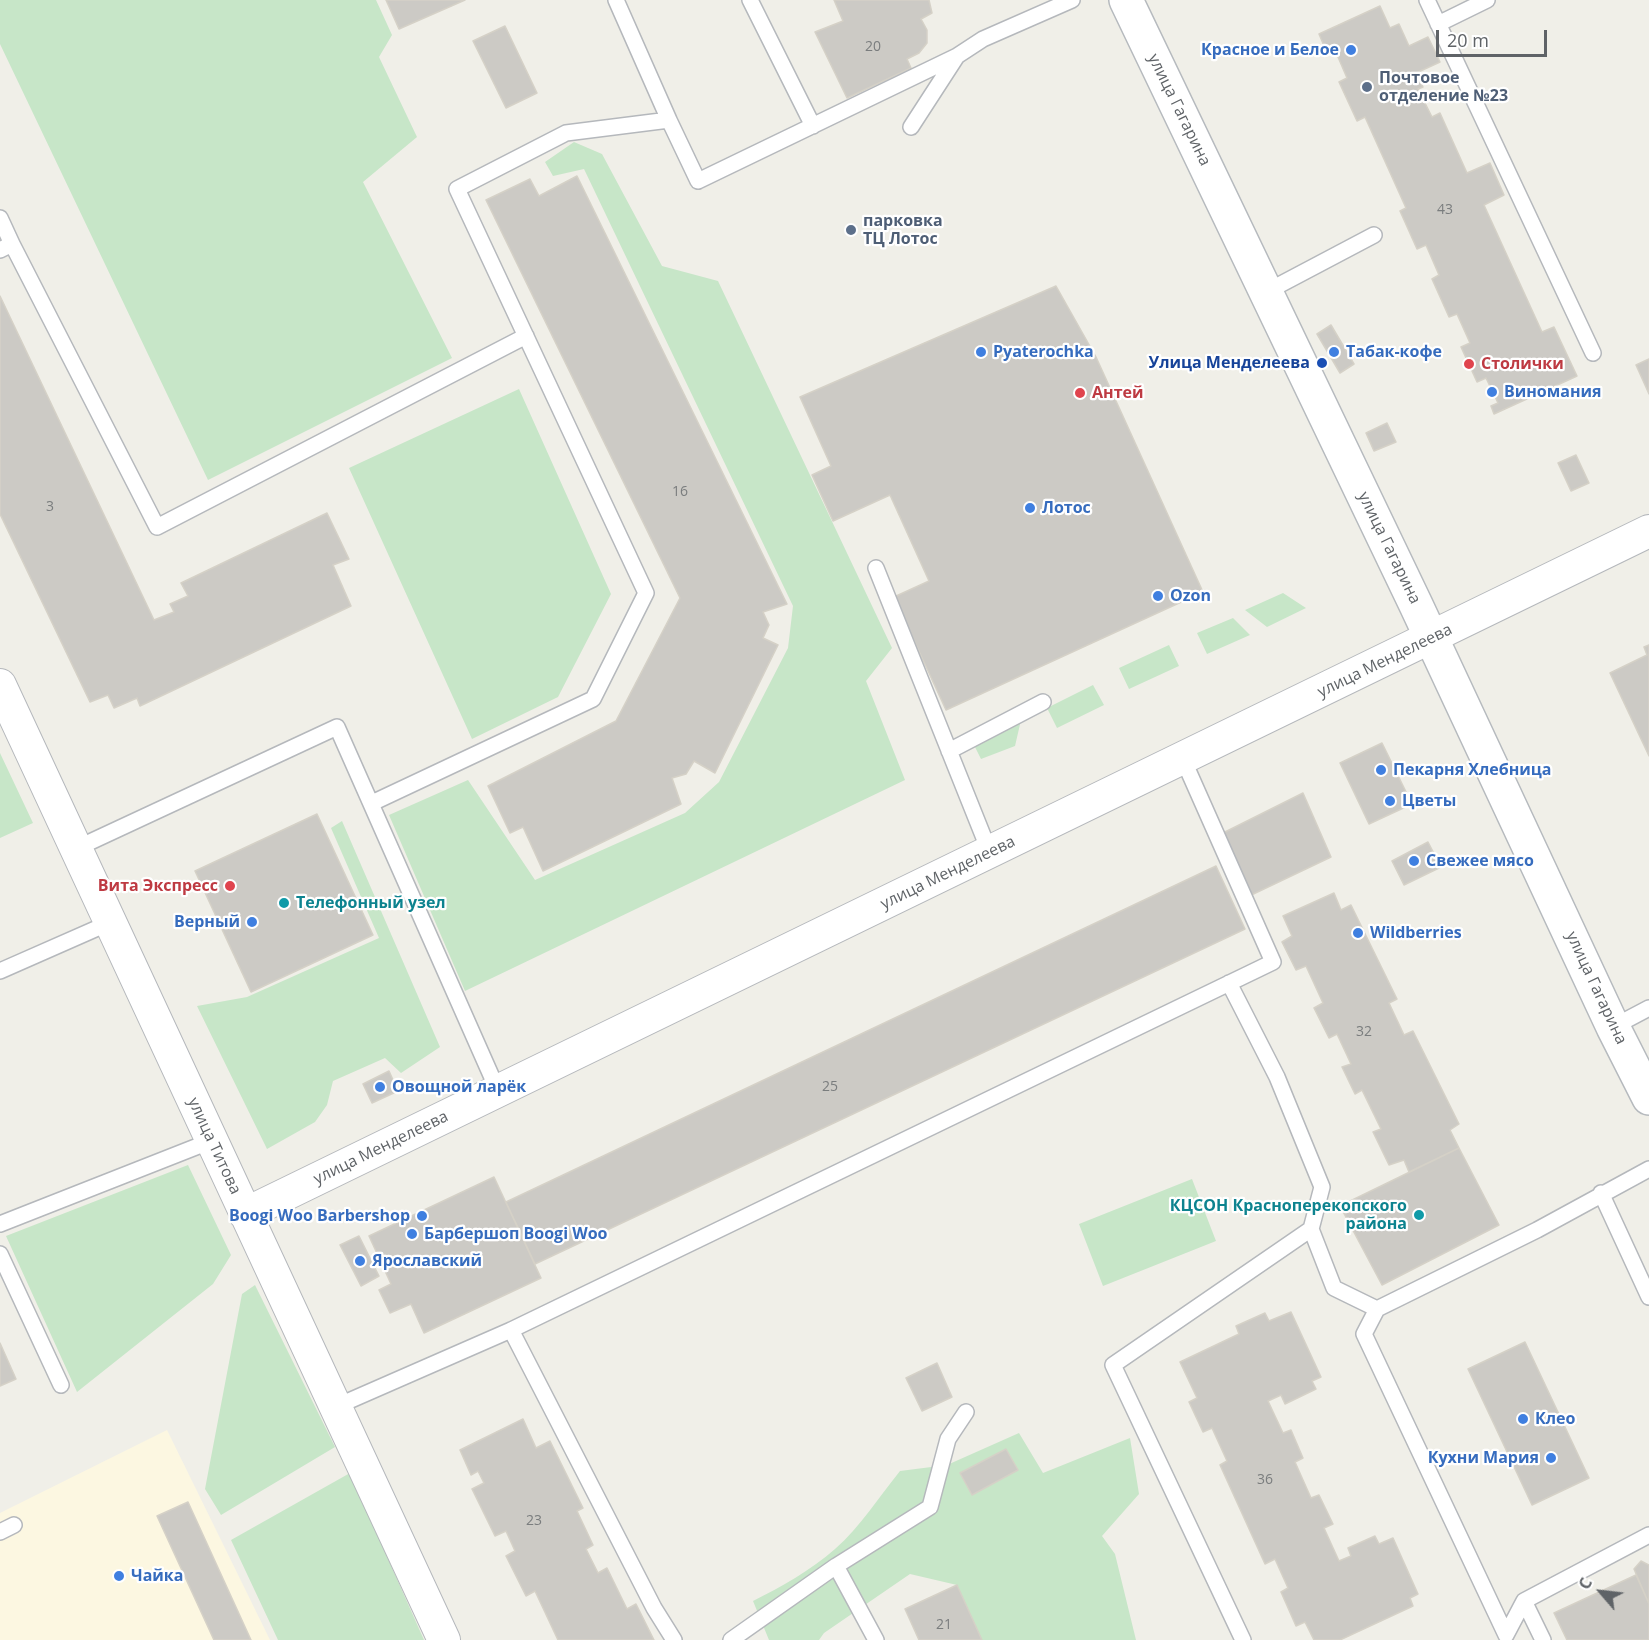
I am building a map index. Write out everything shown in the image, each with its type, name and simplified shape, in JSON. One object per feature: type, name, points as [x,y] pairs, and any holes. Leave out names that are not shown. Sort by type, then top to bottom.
[{"type":"main road","name":"улица Гагарина","points":[[1126,0],[1613,1027],[1649,1098]]},
{"type":"street","name":"улица Менделеева","points":[[245,1214],[1649,531]]},
{"type":"street","name":"улица Титова","points":[[0,685],[444,1640]]},
{"type":"lane","points":[[616,0],[698,181],[957,56],[983,39],[1072,0]]},
{"type":"lane","points":[[750,0],[813,126]]},
{"type":"lane","points":[[1427,0],[1593,353]]},
{"type":"lane","points":[[1438,24],[1487,0]]},
{"type":"lane","points":[[910,127],[957,56]]},
{"type":"lane","points":[[372,803],[593,699],[646,593],[457,189],[566,133],[669,120]]},
{"type":"lane","points":[[0,218],[6,247],[157,527],[526,336]]},
{"type":"lane","points":[[1266,292],[1374,235]]},
{"type":"lane","points":[[876,568],[990,853]]},
{"type":"lane","points":[[949,751],[1043,702]]},
{"type":"lane","points":[[75,849],[337,727],[498,1092]]},
{"type":"lane","points":[[335,1407],[512,1330],[1274,962],[1183,759]]},
{"type":"lane","points":[[0,971],[109,923]]},
{"type":"lane","points":[[1229,983],[1277,1077],[1322,1187],[1311,1229],[1334,1288],[1377,1309]]},
{"type":"lane","points":[[1613,1027],[1649,1008]]},
{"type":"lane","points":[[0,1224],[211,1141]]},
{"type":"lane","points":[[1501,1638],[1364,1334],[1377,1309],[1537,1230],[1649,1169]]},
{"type":"lane","points":[[1602,1194],[1649,1298]]},
{"type":"lane","points":[[1243,1640],[1113,1365],[1311,1229]]},
{"type":"lane","points":[[0,1254],[61,1385]]},
{"type":"lane","points":[[512,1330],[654,1608],[674,1640]]},
{"type":"lane","points":[[731,1640],[837,1566],[930,1507],[948,1439],[966,1412]]},
{"type":"lane","points":[[0,1532],[14,1525]]},
{"type":"lane","points":[[1501,1638],[1524,1601],[1649,1535]]},
{"type":"lane","points":[[837,1566],[876,1640]]},
{"type":"lane","points":[[1524,1601],[1543,1640]]},
{"type":"shaded area","name":"Чайка","points":[[167,1430],[270,1640],[0,1640],[0,1513]]},
{"type":"green space","points":[[0,0],[376,0],[392,35],[379,57],[417,137],[363,182],[452,358],[208,480],[0,44]]},
{"type":"green space","points":[[574,142],[602,154],[662,266],[718,281],[892,648],[866,681],[905,780],[465,991],[389,815],[468,780],[535,880],[685,813],[719,782],[788,648],[793,606],[584,169],[553,176],[545,162]]},
{"type":"green space","points":[[519,389],[611,594],[558,697],[472,739],[349,468]]},
{"type":"green space","points":[[1283,593],[1306,608],[1267,627],[1245,610]]},
{"type":"green space","points":[[1233,618],[1250,635],[1207,654],[1197,633]]},
{"type":"green space","points":[[1169,645],[1179,666],[1129,689],[1119,668]]},
{"type":"green space","points":[[1093,685],[1104,705],[1057,728],[1047,708]]},
{"type":"green space","points":[[1021,720],[1015,746],[981,759],[974,745]]},
{"type":"green space","points":[[0,753],[33,823],[0,838]]},
{"type":"green space","points":[[342,821],[440,1047],[401,1073],[385,1058],[333,1081],[327,1105],[315,1122],[267,1149],[197,1006],[247,997],[379,938],[331,828]]},
{"type":"green space","points":[[188,1165],[231,1255],[213,1284],[77,1392],[6,1236]]},
{"type":"green space","points":[[1192,1179],[1216,1241],[1103,1286],[1079,1224]]},
{"type":"green space","points":[[255,1285],[335,1447],[221,1515],[205,1489],[242,1294]]},
{"type":"green space","points":[[1019,1433],[1043,1473],[1130,1438],[1139,1494],[1102,1536],[1115,1554],[1136,1640],[982,1640],[957,1585],[910,1574],[824,1633],[819,1640],[769,1640],[753,1601],[796,1578],[835,1549],[861,1522],[900,1471],[947,1465]]},
{"type":"green space","points":[[350,1473],[424,1640],[278,1640],[231,1540]]},
{"type":"building","points":[[386,0],[465,0],[399,29]]},
{"type":"building","points":[[834,0],[929,0],[932,13],[921,19],[927,30],[927,43],[919,53],[907,59],[911,68],[847,98],[815,32],[843,21]]},
{"type":"building","points":[[1380,6],[1390,28],[1399,24],[1409,46],[1428,37],[1440,62],[1416,73],[1423,87],[1418,89],[1432,117],[1440,113],[1467,173],[1490,163],[1504,195],[1484,205],[1542,332],[1554,327],[1577,376],[1494,414],[1491,406],[1498,403],[1486,378],[1477,382],[1461,347],[1470,343],[1457,314],[1449,317],[1432,279],[1439,275],[1426,245],[1417,249],[1400,211],[1406,208],[1365,117],[1357,121],[1339,82],[1347,78],[1335,50],[1327,53],[1319,34]]},
{"type":"building","points":[[505,26],[537,93],[506,108],[473,41]]},
{"type":"building","points":[[577,176],[787,604],[763,612],[769,625],[763,638],[778,645],[715,773],[694,761],[686,774],[672,778],[681,804],[543,871],[523,827],[510,833],[488,786],[616,721],[680,598],[486,200],[530,179],[539,196]]},
{"type":"building","name":"Лотос","points":[[1056,286],[1096,357],[1203,592],[946,710],[894,597],[929,581],[890,495],[833,521],[812,475],[831,466],[800,397]]},
{"type":"building","points":[[0,296],[154,620],[174,612],[170,604],[188,596],[181,583],[327,513],[349,559],[333,565],[351,606],[140,706],[137,698],[114,708],[108,695],[90,702],[0,514]]},
{"type":"building","points":[[1331,325],[1354,364],[1340,373],[1317,334]]},
{"type":"building","points":[[1649,359],[1649,394],[1636,365]]},
{"type":"building","points":[[1387,423],[1396,442],[1374,451],[1366,433]]},
{"type":"building","points":[[1576,455],[1589,483],[1571,491],[1558,463]]},
{"type":"building","points":[[1649,645],[1649,756],[1610,673],[1647,655],[1644,647]]},
{"type":"building","points":[[1382,743],[1412,804],[1369,824],[1340,763]]},
{"type":"building","points":[[1303,793],[1331,857],[1245,898],[1217,836]]},
{"type":"building","name":"Телефонный узел","points":[[317,814],[373,935],[251,992],[195,871]]},
{"type":"building","points":[[1428,842],[1441,867],[1404,885],[1392,861]]},
{"type":"building","points":[[1216,866],[1245,929],[535,1264],[506,1202]]},
{"type":"building","points":[[1334,893],[1341,910],[1351,905],[1397,999],[1389,1003],[1404,1035],[1413,1031],[1459,1124],[1450,1130],[1459,1148],[1409,1172],[1404,1160],[1389,1165],[1373,1132],[1381,1129],[1362,1090],[1355,1094],[1342,1067],[1351,1064],[1337,1034],[1329,1038],[1314,1008],[1323,1003],[1306,966],[1296,970],[1282,942],[1292,936],[1283,916]]},
{"type":"building","name":"Овощной ларёк","points":[[389,1071],[398,1091],[372,1103],[363,1084]]},
{"type":"building","name":"КЦСОН Красноперекопского района","points":[[1459,1148],[1499,1225],[1382,1285],[1340,1206]]},
{"type":"building","points":[[494,1177],[541,1278],[424,1333],[411,1304],[390,1313],[379,1290],[391,1284],[369,1236]]},
{"type":"building","name":"Ярославский","points":[[359,1236],[379,1276],[361,1286],[340,1245]]},
{"type":"building","points":[[1291,1312],[1321,1377],[1312,1381],[1316,1389],[1285,1404],[1281,1395],[1268,1401],[1283,1433],[1291,1430],[1303,1458],[1295,1462],[1311,1498],[1319,1495],[1333,1524],[1324,1528],[1339,1561],[1351,1556],[1348,1548],[1375,1536],[1379,1544],[1393,1538],[1418,1594],[1410,1598],[1413,1606],[1340,1640],[1314,1640],[1305,1622],[1296,1626],[1281,1592],[1288,1588],[1275,1559],[1265,1564],[1220,1465],[1227,1461],[1212,1428],[1203,1432],[1189,1402],[1197,1398],[1180,1362],[1239,1334],[1236,1326],[1265,1313],[1269,1321]]},
{"type":"building","points":[[1525,1342],[1589,1478],[1532,1505],[1468,1369]]},
{"type":"building","points":[[0,1343],[16,1379],[0,1386]]},
{"type":"building","points":[[937,1363],[952,1397],[922,1411],[906,1378]]},
{"type":"building","points":[[523,1419],[536,1448],[550,1441],[583,1508],[577,1511],[593,1545],[586,1549],[598,1573],[607,1568],[627,1609],[636,1604],[654,1640],[558,1640],[535,1591],[526,1596],[506,1556],[515,1551],[506,1531],[495,1536],[472,1489],[484,1483],[478,1471],[471,1475],[460,1450]]},
{"type":"building","points":[[1006,1449],[1018,1470],[972,1495],[960,1473]]},
{"type":"building","points":[[188,1502],[251,1640],[214,1640],[157,1516]]},
{"type":"building","points":[[1641,1561],[1649,1565],[1649,1604],[1634,1569]]},
{"type":"building","points":[[1636,1575],[1649,1604],[1649,1640],[1567,1640],[1554,1613]]},
{"type":"building","points":[[957,1585],[982,1640],[919,1640],[905,1609]]},
{"type":"place","name":"Красное и Белое","points":[[1351,50]]},
{"type":"place","name":"Почтовое отделение №23","points":[[1367,87]]},
{"type":"place","name":"парковка ТЦ Лотос","points":[[851,230]]},
{"type":"place","name":"Pyaterochka","points":[[981,352]]},
{"type":"place","name":"Табак-кофе","points":[[1334,352]]},
{"type":"place","name":"Улица Менделеева","points":[[1322,363]]},
{"type":"place","name":"Столички","points":[[1469,364]]},
{"type":"place","name":"Виномания","points":[[1492,392]]},
{"type":"place","name":"Антей","points":[[1080,393]]},
{"type":"place","name":"Лотос","points":[[1030,508]]},
{"type":"place","name":"Ozon","points":[[1158,596]]},
{"type":"place","name":"Пекарня Хлебница","points":[[1381,770]]},
{"type":"place","name":"Цветы","points":[[1390,801]]},
{"type":"place","name":"Свежее мясо","points":[[1414,861]]},
{"type":"place","name":"Вита Экспресс","points":[[230,886]]},
{"type":"place","name":"Телефонный узел","points":[[284,903]]},
{"type":"place","name":"Верный","points":[[252,922]]},
{"type":"place","name":"Wildberries","points":[[1358,933]]},
{"type":"place","name":"Овощной ларёк","points":[[380,1087]]},
{"type":"place","name":"КЦСОН Красноперекопского района","points":[[1419,1215]]},
{"type":"place","name":"Boogi Woo Barbershop","points":[[422,1216]]},
{"type":"place","name":"Барбершоп Boogi Woo","points":[[412,1234]]},
{"type":"place","name":"Ярославский","points":[[360,1261]]},
{"type":"place","name":"Клео","points":[[1523,1419]]},
{"type":"place","name":"Кухни Мария","points":[[1551,1458]]},
{"type":"place","name":"Чайка","points":[[119,1576]]}]
